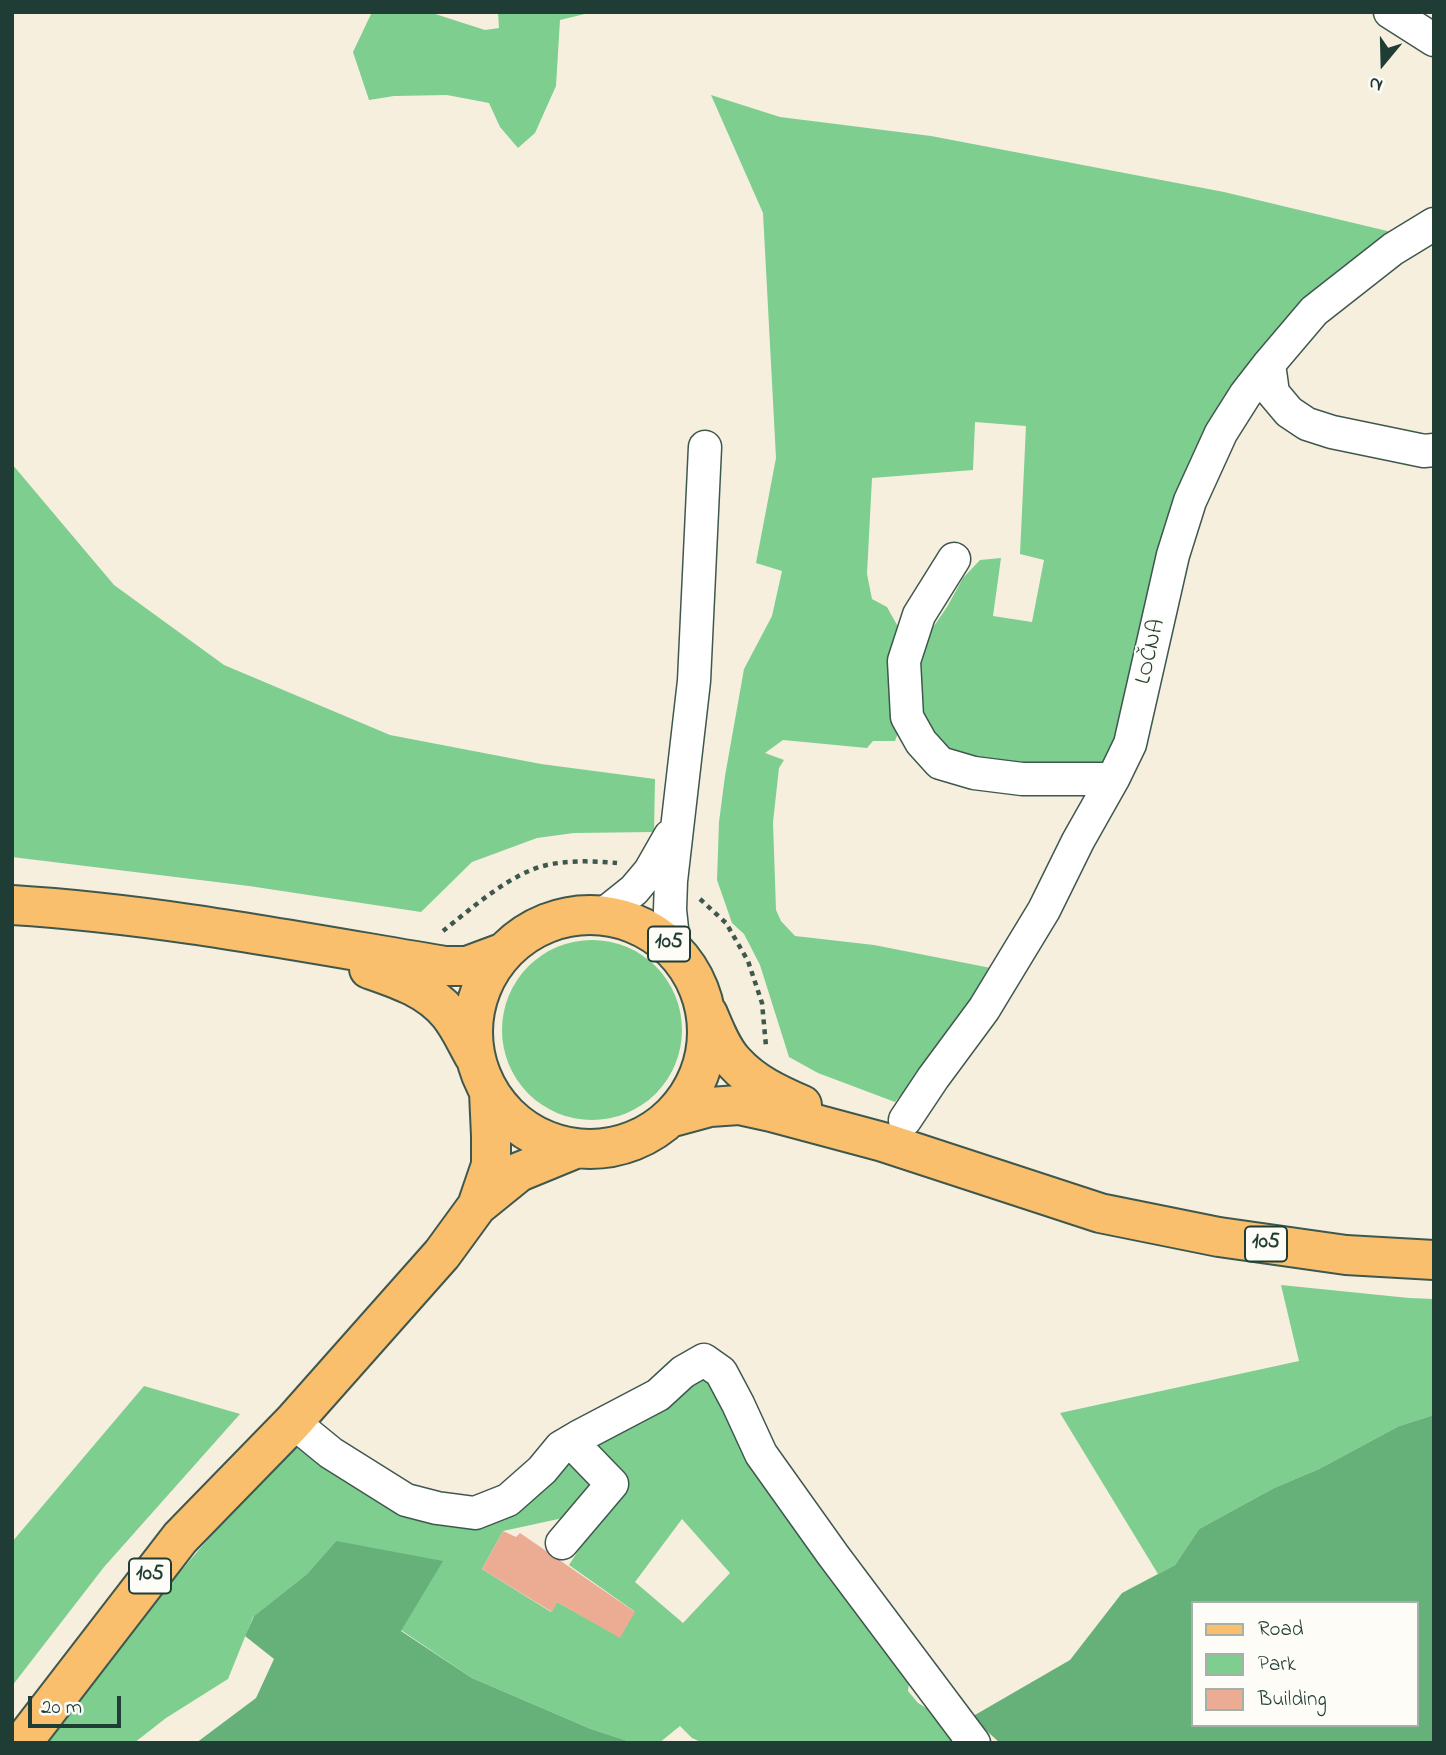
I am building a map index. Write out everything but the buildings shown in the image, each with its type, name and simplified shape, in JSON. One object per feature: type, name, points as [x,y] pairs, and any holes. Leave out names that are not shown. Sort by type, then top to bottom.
[{"type":"main road","points":[[12,905],[171,920],[444,965],[467,965],[502,953]]},
{"type":"main road","name":"105","points":[[477,1206],[491,1165],[491,1136],[472,1020],[482,984],[502,953],[531,929],[566,916],[604,914],[641,925],[674,947],[695,977],[707,1012],[734,1062],[765,1088],[894,1131],[1100,1213],[1245,1241],[1346,1255],[1434,1260]]},
{"type":"main road","points":[[288,940],[406,982],[436,999],[451,1015],[482,1075]]},
{"type":"main road","name":"105","points":[[482,1075],[511,1119],[541,1139],[575,1149],[610,1148],[644,1137],[673,1117],[696,1086],[708,1050],[707,1012]]},
{"type":"main road","name":"105","points":[[673,1117],[710,1107],[739,1105],[894,1131]]},
{"type":"main road","name":"105","points":[[22,1743],[180,1538],[293,1422],[442,1254],[477,1206],[519,1172],[575,1149]]},
{"type":"street","points":[[1390,12],[1434,40]]},
{"type":"street","name":"LOČNA","points":[[894,1131],[984,1009],[1044,910],[1130,744],[1173,555],[1190,501],[1221,433],[1245,395],[1314,311],[1393,249],[1434,224]]},
{"type":"street","points":[[1269,364],[1273,393],[1289,412],[1307,424],[1332,432],[1424,451],[1434,450]]},
{"type":"street","points":[[674,947],[670,910],[671,881],[694,681],[705,447]]},
{"type":"street","points":[[954,559],[919,615],[904,661],[907,717],[921,742],[940,763],[974,773],[1022,779],[1113,779]]},
{"type":"street","points":[[604,914],[634,890],[650,871],[677,822]]},
{"type":"street","points":[[293,1422],[331,1453],[406,1500],[437,1508],[475,1513],[508,1500],[541,1470],[561,1447],[658,1395],[683,1372],[704,1360],[721,1372],[761,1454],[974,1743]]},
{"type":"street","points":[[562,1543],[612,1484],[581,1452],[578,1437]]},
{"type":"path","points":[[443,932],[473,906],[513,879],[545,866],[588,860],[624,864]]},
{"type":"path","points":[[698,897],[726,923],[748,961],[762,1003],[767,1047]]},
{"type":"green space","points":[[372,12],[429,12],[485,30],[499,28],[498,12],[593,12],[560,20],[556,86],[535,133],[518,148],[500,127],[489,103],[447,95],[394,96],[369,100],[353,52]]},
{"type":"green space","points":[[711,95],[780,117],[931,136],[1224,192],[1404,235],[1240,391],[1144,665],[1107,760],[1089,772],[975,763],[942,747],[926,728],[913,679],[923,642],[963,578],[980,560],[1001,558],[993,616],[1032,622],[1044,560],[1020,554],[1026,426],[975,422],[973,470],[872,478],[867,574],[872,599],[887,607],[902,634],[903,719],[895,741],[873,741],[867,748],[783,740],[765,753],[784,760],[779,768],[773,822],[776,910],[781,921],[795,936],[874,945],[1001,970],[973,1013],[895,1102],[818,1073],[789,1057],[760,965],[744,934],[732,923],[717,880],[719,822],[744,669],[772,616],[782,571],[756,563],[776,458],[763,213]]},
{"type":"green space","points":[[12,464],[114,585],[224,665],[390,735],[541,764],[655,779],[654,832],[574,833],[537,838],[472,862],[421,912],[249,886],[12,857]]},
{"type":"green space","points":[[592,940],[626,947],[656,966],[675,996],[682,1030],[675,1064],[656,1094],[626,1113],[592,1120],[558,1113],[528,1094],[509,1064],[502,1030],[509,996],[528,966],[558,947]]},
{"type":"green space","points":[[1281,1285],[1434,1299],[1434,1415],[1399,1426],[1319,1469],[1274,1488],[1199,1529],[1175,1565],[1158,1574],[1060,1413],[1299,1361]]},
{"type":"green space","points":[[701,1378],[711,1381],[910,1676],[908,1691],[918,1703],[931,1711],[960,1743],[703,1743],[692,1738],[680,1726],[659,1743],[634,1743],[591,1729],[472,1678],[401,1630],[412,1611],[336,1541],[307,1574],[253,1617],[228,1679],[166,1718],[134,1743],[38,1743],[120,1642],[293,1440],[433,1517],[572,1458],[596,1481],[563,1518],[503,1531],[482,1569],[551,1612],[557,1602],[620,1637],[634,1611],[569,1565],[611,1500],[593,1449],[617,1433],[658,1414],[679,1397],[691,1382]],"holes":[[[682,1519],[730,1573],[683,1623],[635,1582]]]},
{"type":"green space","points":[[144,1386],[240,1414],[104,1567],[12,1686],[12,1542]]},
{"type":"green space","points":[[1434,1415],[1434,1743],[1000,1743],[978,1723],[968,1719],[1070,1660],[1122,1593],[1175,1565],[1199,1529],[1274,1488],[1319,1469],[1399,1426]]},
{"type":"green space","points":[[336,1541],[443,1561],[401,1631],[472,1678],[591,1729],[634,1743],[196,1743],[256,1698],[274,1659],[245,1636],[254,1616],[307,1574]]}]
